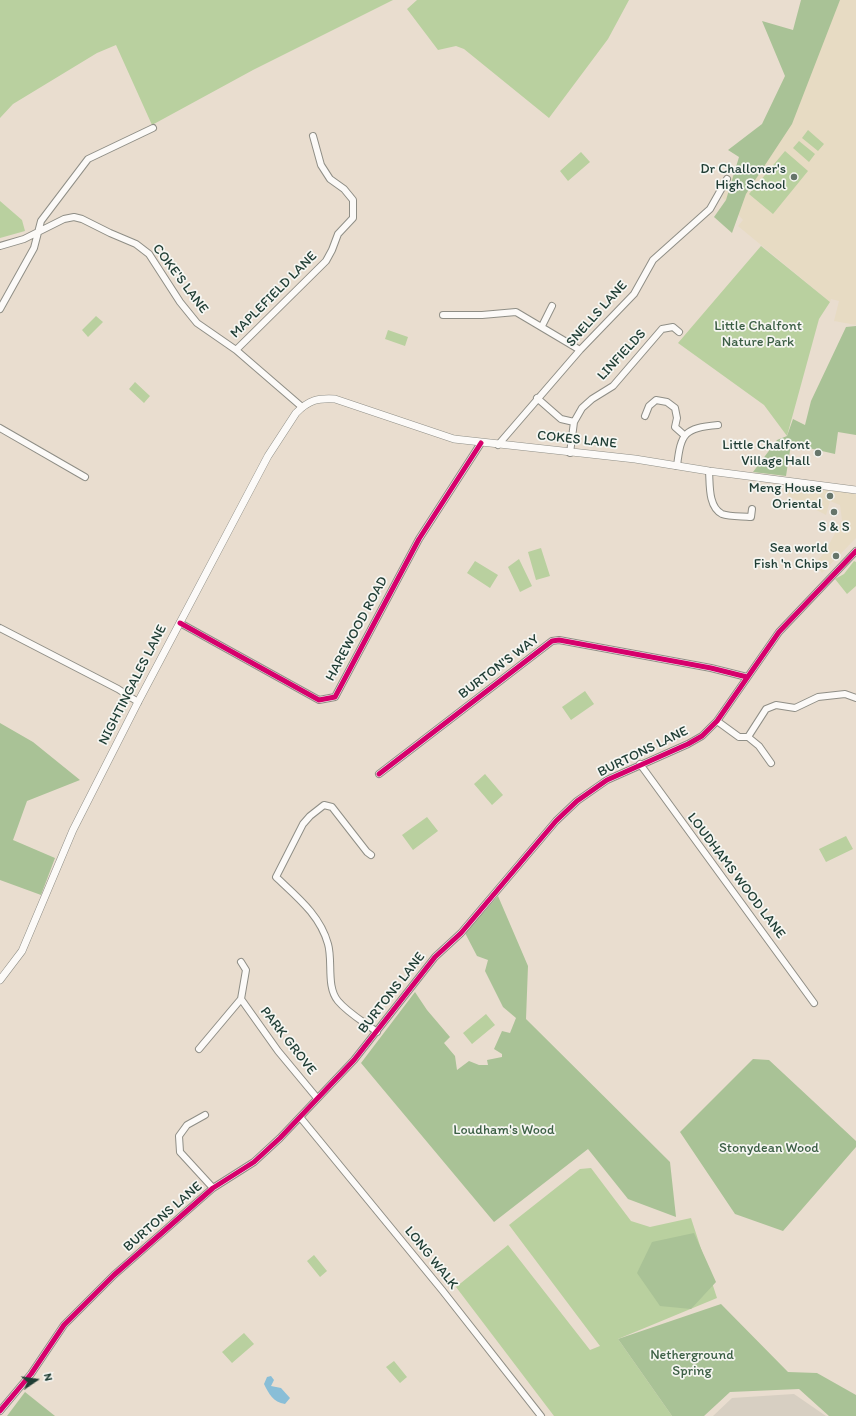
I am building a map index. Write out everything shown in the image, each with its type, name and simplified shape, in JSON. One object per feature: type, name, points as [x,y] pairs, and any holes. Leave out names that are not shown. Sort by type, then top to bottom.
[{"type":"main road","name":"COKES LANE","points":[[302,407],[318,398],[335,399],[454,439],[635,459],[709,471],[856,490]]},
{"type":"main road","name":"NIGHTINGALES LANE","points":[[0,980],[22,951],[73,830],[138,702],[268,456],[296,413],[302,407]]},
{"type":"street","points":[[0,308],[34,248],[41,221],[88,159],[153,128]]},
{"type":"street","name":"MAPLEFIELD LANE","points":[[236,350],[326,261],[338,234],[353,218],[353,200],[344,189],[330,179],[321,165],[314,136]]},
{"type":"street","name":"SNELLS LANE","points":[[498,445],[580,350],[634,294],[653,260],[710,209],[727,180]]},
{"type":"street","name":"COKE'S LANE","points":[[0,246],[38,233],[64,219],[74,217],[82,218],[110,233],[136,244],[148,254],[180,302],[197,323],[236,350],[302,407]]},
{"type":"street","points":[[542,326],[552,306]]},
{"type":"street","points":[[443,315],[482,315],[516,312],[542,326],[580,350]]},
{"type":"street","name":"LINFIELDS","points":[[570,453],[574,422],[582,408],[592,398],[613,386],[662,329],[673,327],[679,332]]},
{"type":"street","points":[[537,398],[561,419],[574,422]]},
{"type":"street","points":[[645,416],[649,406],[656,400],[667,402],[675,408],[677,418],[675,427],[684,435]]},
{"type":"street","points":[[678,466],[680,445],[684,435],[688,431],[700,426],[718,425]]},
{"type":"street","points":[[0,428],[85,477]]},
{"type":"street","name":"HAREWOOD ROAD","points":[[180,623],[319,700],[332,699],[335,697],[419,539],[480,443]]},
{"type":"street","points":[[709,471],[710,492],[714,506],[722,514],[751,517]]},
{"type":"street","points":[[752,509],[752,524]]},
{"type":"street","name":"BURTONS LANE","points":[[0,1412],[31,1374],[64,1325],[114,1275],[213,1188],[254,1162],[280,1138],[354,1060],[435,957],[461,933],[556,821],[577,801],[607,780],[640,764],[688,744],[702,736],[717,721],[780,632],[856,551]]},
{"type":"street","points":[[0,628],[118,689],[138,702]]},
{"type":"street","name":"BURTON'S WAY","points":[[379,774],[552,641],[559,640],[711,668],[747,677]]},
{"type":"street","points":[[748,737],[766,709],[776,705],[795,708],[818,697],[845,694],[856,698]]},
{"type":"street","points":[[717,721],[739,737],[748,737],[759,746],[771,762]]},
{"type":"street","name":"LOUDHAMS WOOD LANE","points":[[640,764],[814,1003]]},
{"type":"street","points":[[269,880],[276,877],[303,824],[310,816],[324,805],[332,807],[367,852],[371,855]]},
{"type":"street","points":[[276,877],[307,906],[319,921],[328,944],[333,990],[338,1000],[376,1032]]},
{"type":"street","points":[[199,1049],[240,999],[246,970],[241,962]]},
{"type":"street","name":"PARK GROVE","points":[[240,999],[278,1050],[317,1098]]},
{"type":"street","points":[[205,1115],[187,1125],[179,1136],[180,1152],[213,1188]]},
{"type":"street","name":"LONG WALK","points":[[300,1117],[442,1290],[541,1416]]},
{"type":"shaded area","name":"Dr Challoner's High School","points":[[832,0],[856,0],[856,325],[834,321],[839,301],[831,299],[830,302],[738,226],[743,220],[722,197],[741,158],[758,132]]},
{"type":"shaded area","points":[[788,485],[856,494],[856,538],[822,573],[815,563],[825,552],[842,520],[840,505],[830,501],[826,515],[787,495]]},
{"type":"shaded area","points":[[794,1394],[826,1416],[713,1416],[732,1398]]},
{"type":"green space","points":[[0,0],[393,0],[253,70],[152,125],[116,45],[97,53],[13,104],[0,118]]},
{"type":"green space","points":[[417,0],[629,0],[608,39],[549,118],[464,49],[456,46],[438,50],[407,9]]},
{"type":"green space","points":[[801,0],[840,0],[792,124],[746,194],[732,233],[714,217],[726,200],[739,157],[728,150],[762,124],[785,76],[762,21],[793,30]]},
{"type":"green space","points":[[808,130],[824,144],[818,151],[802,138]]},
{"type":"green space","points":[[799,141],[815,154],[809,162],[793,148]]},
{"type":"green space","points":[[785,151],[808,171],[773,214],[749,194]]},
{"type":"green space","points":[[581,152],[590,162],[568,181],[560,171]]},
{"type":"green space","points":[[0,201],[22,220],[25,231],[0,238]]},
{"type":"green space","name":"Little Chalfont Nature Park","points":[[761,246],[830,302],[819,319],[787,436],[764,405],[678,343]]},
{"type":"green space","points":[[96,316],[103,322],[88,337],[82,330]]},
{"type":"green space","points":[[856,326],[856,435],[838,432],[835,454],[791,444],[786,476],[753,472],[777,440],[787,436],[793,419],[805,425],[811,401],[846,327]]},
{"type":"green space","points":[[388,330],[408,337],[405,346],[385,339]]},
{"type":"green space","points":[[135,382],[150,396],[144,403],[129,389]]},
{"type":"green space","points":[[541,548],[550,576],[536,580],[528,552]]},
{"type":"green space","points":[[519,559],[532,586],[520,592],[508,567]]},
{"type":"green space","points":[[475,561],[498,575],[490,588],[467,573]]},
{"type":"green space","points":[[854,561],[856,562],[856,586],[847,594],[835,579],[844,574]]},
{"type":"green space","points":[[585,691],[594,704],[571,720],[562,707]]},
{"type":"green space","points":[[0,723],[33,742],[80,780],[27,801],[13,840],[55,858],[41,895],[0,880]]},
{"type":"green space","points":[[485,774],[503,795],[492,805],[474,784]]},
{"type":"green space","points":[[427,817],[438,831],[413,850],[402,835]]},
{"type":"green space","points":[[846,836],[853,849],[826,862],[819,849]]},
{"type":"green space","name":"Loudham's Wood","points":[[498,896],[528,966],[526,1019],[670,1162],[676,1217],[628,1199],[588,1149],[494,1222],[361,1063],[415,992],[427,1010],[450,1037],[444,1043],[455,1056],[457,1070],[469,1061],[479,1065],[488,1065],[487,1060],[502,1057],[502,1054],[494,1049],[502,1031],[510,1033],[516,1018],[503,1007],[485,971],[488,960],[477,956],[465,933]]},
{"type":"green space","points":[[486,1014],[495,1025],[472,1044],[463,1033]]},
{"type":"green space","name":"Stonydean Wood","points":[[753,1059],[769,1060],[856,1141],[856,1147],[783,1231],[735,1214],[680,1132]]},
{"type":"green space","points":[[591,1168],[631,1221],[650,1227],[691,1218],[717,1298],[618,1339],[672,1416],[554,1416],[456,1287],[508,1245],[590,1350],[600,1346],[509,1225],[580,1169]]},
{"type":"green space","points":[[694,1233],[716,1282],[691,1309],[660,1306],[637,1273],[652,1242]]},
{"type":"green space","points":[[314,1255],[327,1271],[320,1277],[307,1261]]},
{"type":"green space","name":"Netherground Spring","points":[[721,1304],[788,1372],[817,1373],[856,1395],[856,1416],[829,1416],[799,1389],[730,1392],[704,1416],[672,1416],[618,1339]]},
{"type":"green space","points":[[244,1333],[254,1344],[232,1363],[222,1352]]},
{"type":"green space","points":[[394,1361],[407,1377],[400,1383],[386,1367]]},
{"type":"green space","points":[[25,1392],[55,1416],[7,1416]]},
{"type":"water","points":[[271,1376],[274,1380],[271,1386],[281,1388],[290,1398],[285,1404],[274,1399],[264,1384],[267,1377]]},
{"type":"cycle path","points":[[180,623],[319,700],[335,697],[419,539],[481,443]]},
{"type":"cycle path","points":[[0,1411],[31,1374],[64,1325],[114,1275],[213,1188],[254,1162],[280,1138],[354,1060],[435,957],[461,933],[556,821],[577,801],[607,780],[688,744],[702,736],[717,721],[779,632],[856,551]]},
{"type":"cycle path","points":[[379,774],[552,641],[559,640],[711,668],[747,677]]},
{"type":"place","name":"Dr Challoner's High School","points":[[794,177]]},
{"type":"place","name":"Little Chalfont Village Hall","points":[[818,453]]},
{"type":"place","name":"Meng House Oriental","points":[[830,496]]},
{"type":"place","name":"S & S","points":[[834,512]]},
{"type":"place","name":"Sea world Fish 'n Chips","points":[[836,556]]}]
